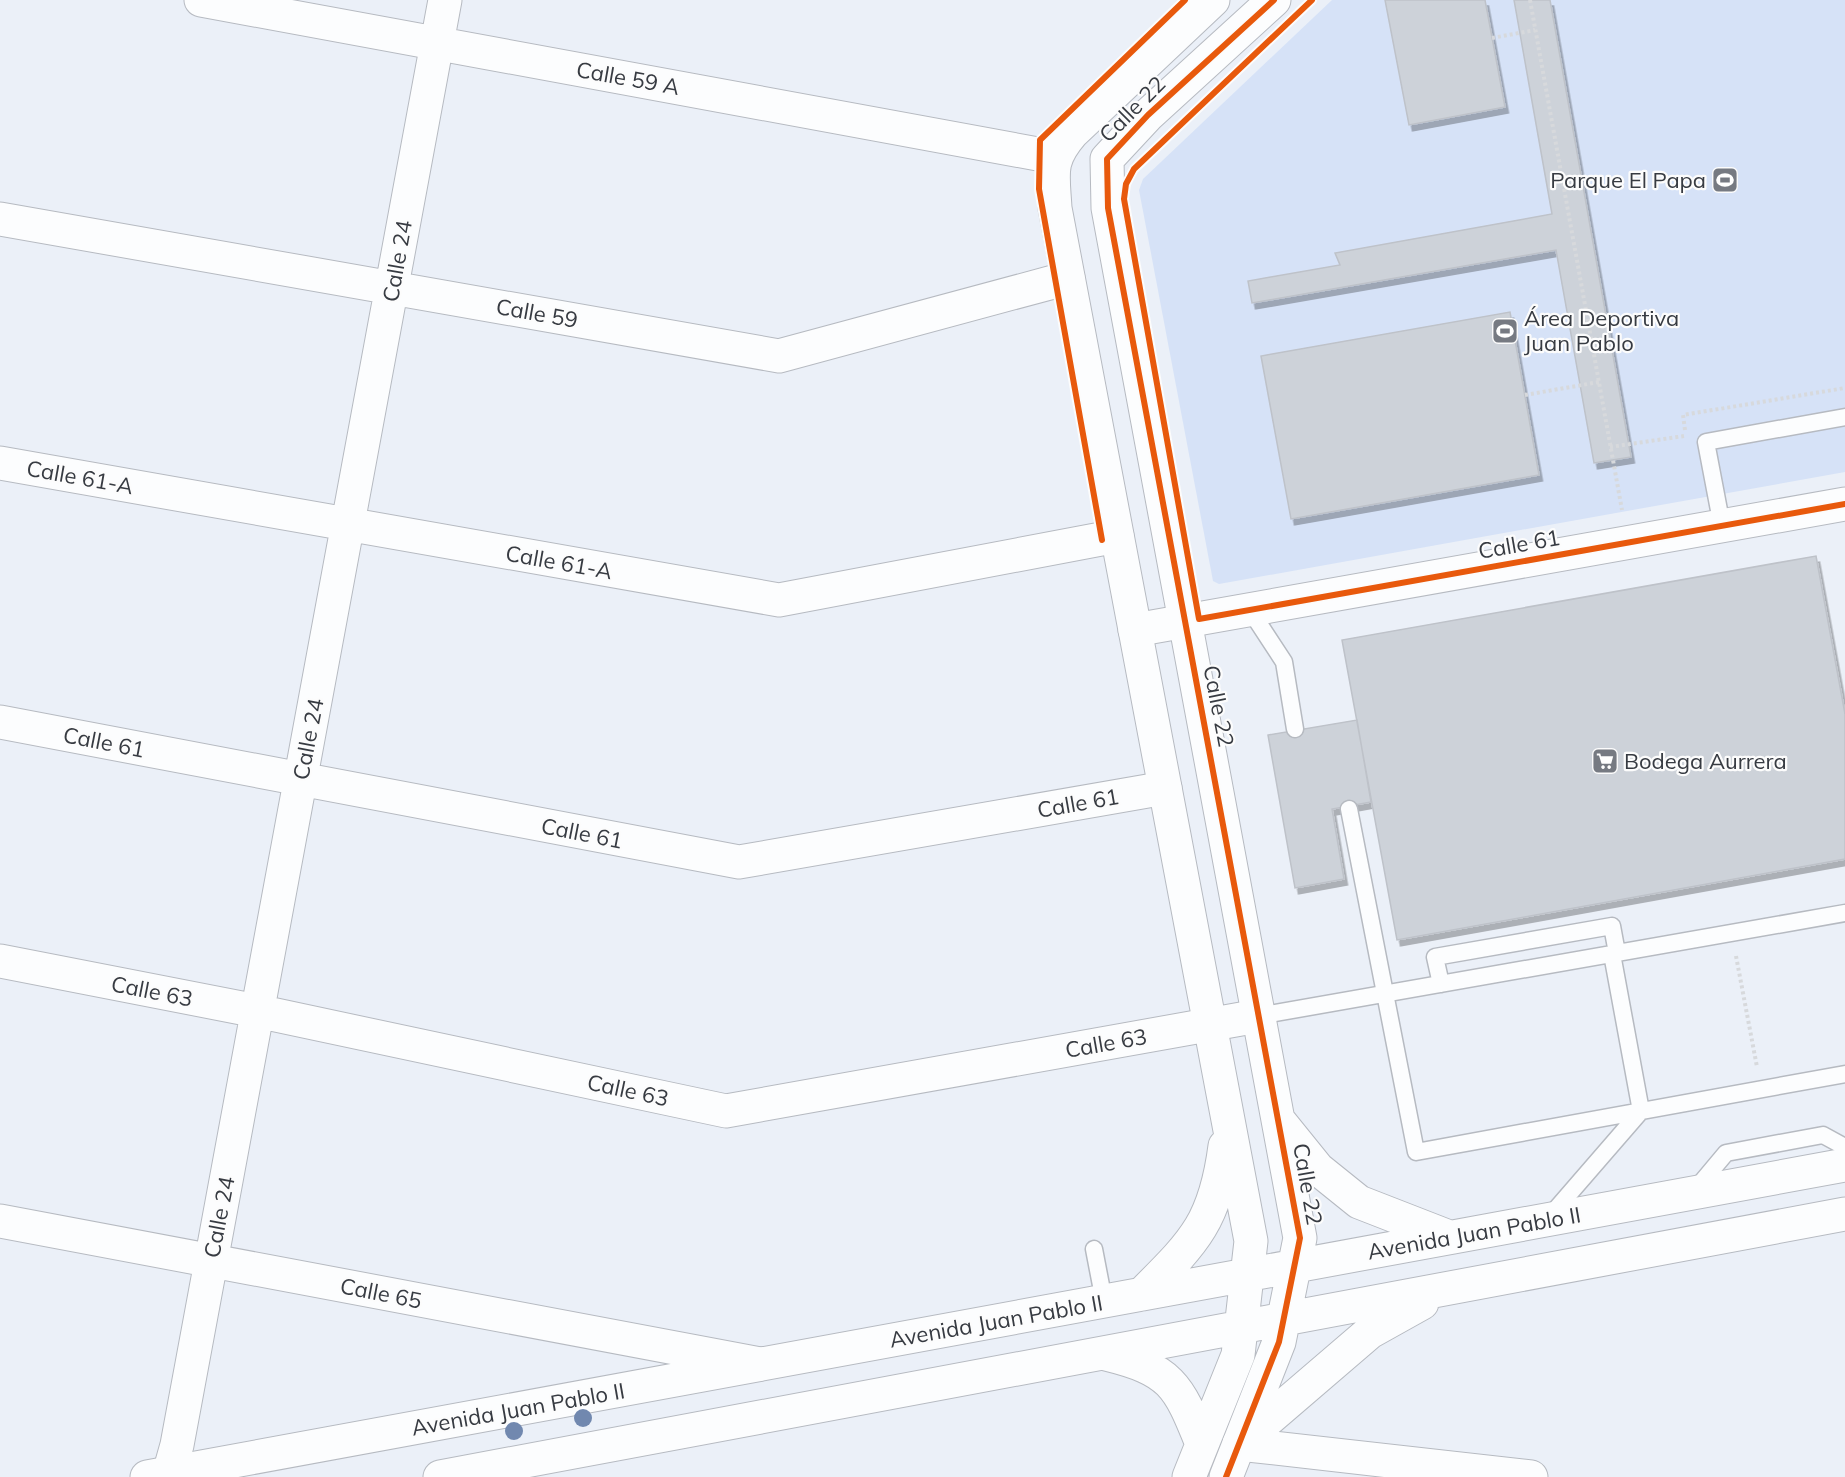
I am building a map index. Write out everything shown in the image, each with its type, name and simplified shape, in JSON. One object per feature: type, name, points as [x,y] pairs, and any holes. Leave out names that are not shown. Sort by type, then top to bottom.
[{"type":"street","name":"Calle 59 A","points":[[201,0],[1054,157]]},
{"type":"street","name":"Calle 24","points":[[161,1476],[177,1445],[445,0]]},
{"type":"street","name":"Calle 22","points":[[1054,157],[1072,133],[1213,0]]},
{"type":"street","name":"Calle 22","points":[[1226,1477],[1279,1342],[1300,1238],[1108,208],[1107,159],[1148,115],[1274,0]]},
{"type":"street","points":[[1054,157],[1052,168],[1055,208],[1251,1241],[1238,1355],[1189,1477]]},
{"type":"street","name":"Calle 59","points":[[0,219],[779,356],[1068,278]]},
{"type":"street","name":"Calle 61-A","points":[[0,463],[779,600],[1117,536]]},
{"type":"street","name":"Calle 61","points":[[1135,630],[1845,504]]},
{"type":"street","name":"Calle 61","points":[[0,722],[739,862],[1165,788]]},
{"type":"street","name":"Calle 63","points":[[0,961],[257,1011],[726,1111],[1258,1016]]},
{"type":"street","points":[[1278,1119],[1318,1169],[1359,1202],[1450,1237]]},
{"type":"street","points":[[1142,1294],[1184,1252],[1208,1218],[1222,1171],[1229,1124]]},
{"type":"street","name":"Avenida Juan Pablo II","points":[[161,1476],[1845,1165]]},
{"type":"street","points":[[440,1477],[1845,1214]]},
{"type":"street","name":"Calle 65","points":[[0,1221],[762,1364]]},
{"type":"street","points":[[1239,1444],[1376,1328],[1453,1287]]},
{"type":"street","points":[[1101,1353],[1139,1362],[1171,1383],[1186,1403],[1202,1444]]},
{"type":"street","points":[[1239,1444],[1531,1477]]},
{"type":"lane","points":[[1722,526],[1706,442],[1845,417]]},
{"type":"lane","points":[[1250,610],[1284,662],[1295,729]]},
{"type":"lane","points":[[1349,809],[1416,1152],[1845,1074]]},
{"type":"lane","points":[[1258,1016],[1845,913]]},
{"type":"lane","points":[[1441,984],[1436,957],[1612,926],[1614,953],[1641,1111]]},
{"type":"lane","points":[[1547,1220],[1641,1111]]},
{"type":"lane","points":[[1692,1193],[1726,1153],[1823,1135],[1845,1147]]},
{"type":"lane","points":[[1094,1249],[1104,1301]]},
{"type":"path","points":[[1530,0],[1623,518]]},
{"type":"path","points":[[1492,38],[1535,30]]},
{"type":"path","points":[[1524,395],[1599,382]]},
{"type":"path","points":[[1611,447],[1686,436]]},
{"type":"path","points":[[1736,956],[1759,1077]]},
{"type":"shaded area","name":"Área Deportiva Juan Pablo","points":[[1332,0],[1845,0],[1845,472],[1219,584],[1213,581],[1139,190],[1143,179]]},
{"type":"building","points":[[1385,0],[1485,0],[1505,107],[1409,125]]},
{"type":"building","points":[[1514,0],[1550,0],[1631,457],[1594,463],[1556,250],[1252,303],[1248,281],[1340,265],[1335,253],[1552,214]]},
{"type":"building","points":[[1510,312],[1539,475],[1291,519],[1261,356]]},
{"type":"building","name":"Bodega Aurrera","points":[[1816,556],[1845,714],[1845,859],[1397,940],[1342,640]]},
{"type":"building","points":[[1357,720],[1371,802],[1332,809],[1344,879],[1295,888],[1268,735]]},
{"type":"cycle path","points":[[1102,540],[1039,189],[1040,140],[1185,0]]},
{"type":"cycle path","points":[[1226,1477],[1279,1342],[1300,1238],[1108,208],[1107,159],[1148,115],[1274,0]]},
{"type":"cycle path","points":[[1312,0],[1134,169],[1126,184],[1124,199],[1199,619],[1845,504]]},
{"type":"place","name":"Parque El Papa","points":[[1725,180]]},
{"type":"place","name":"Área Deportiva Juan Pablo","points":[[1505,331]]},
{"type":"place","name":"Bodega Aurrera","points":[[1605,761]]}]
